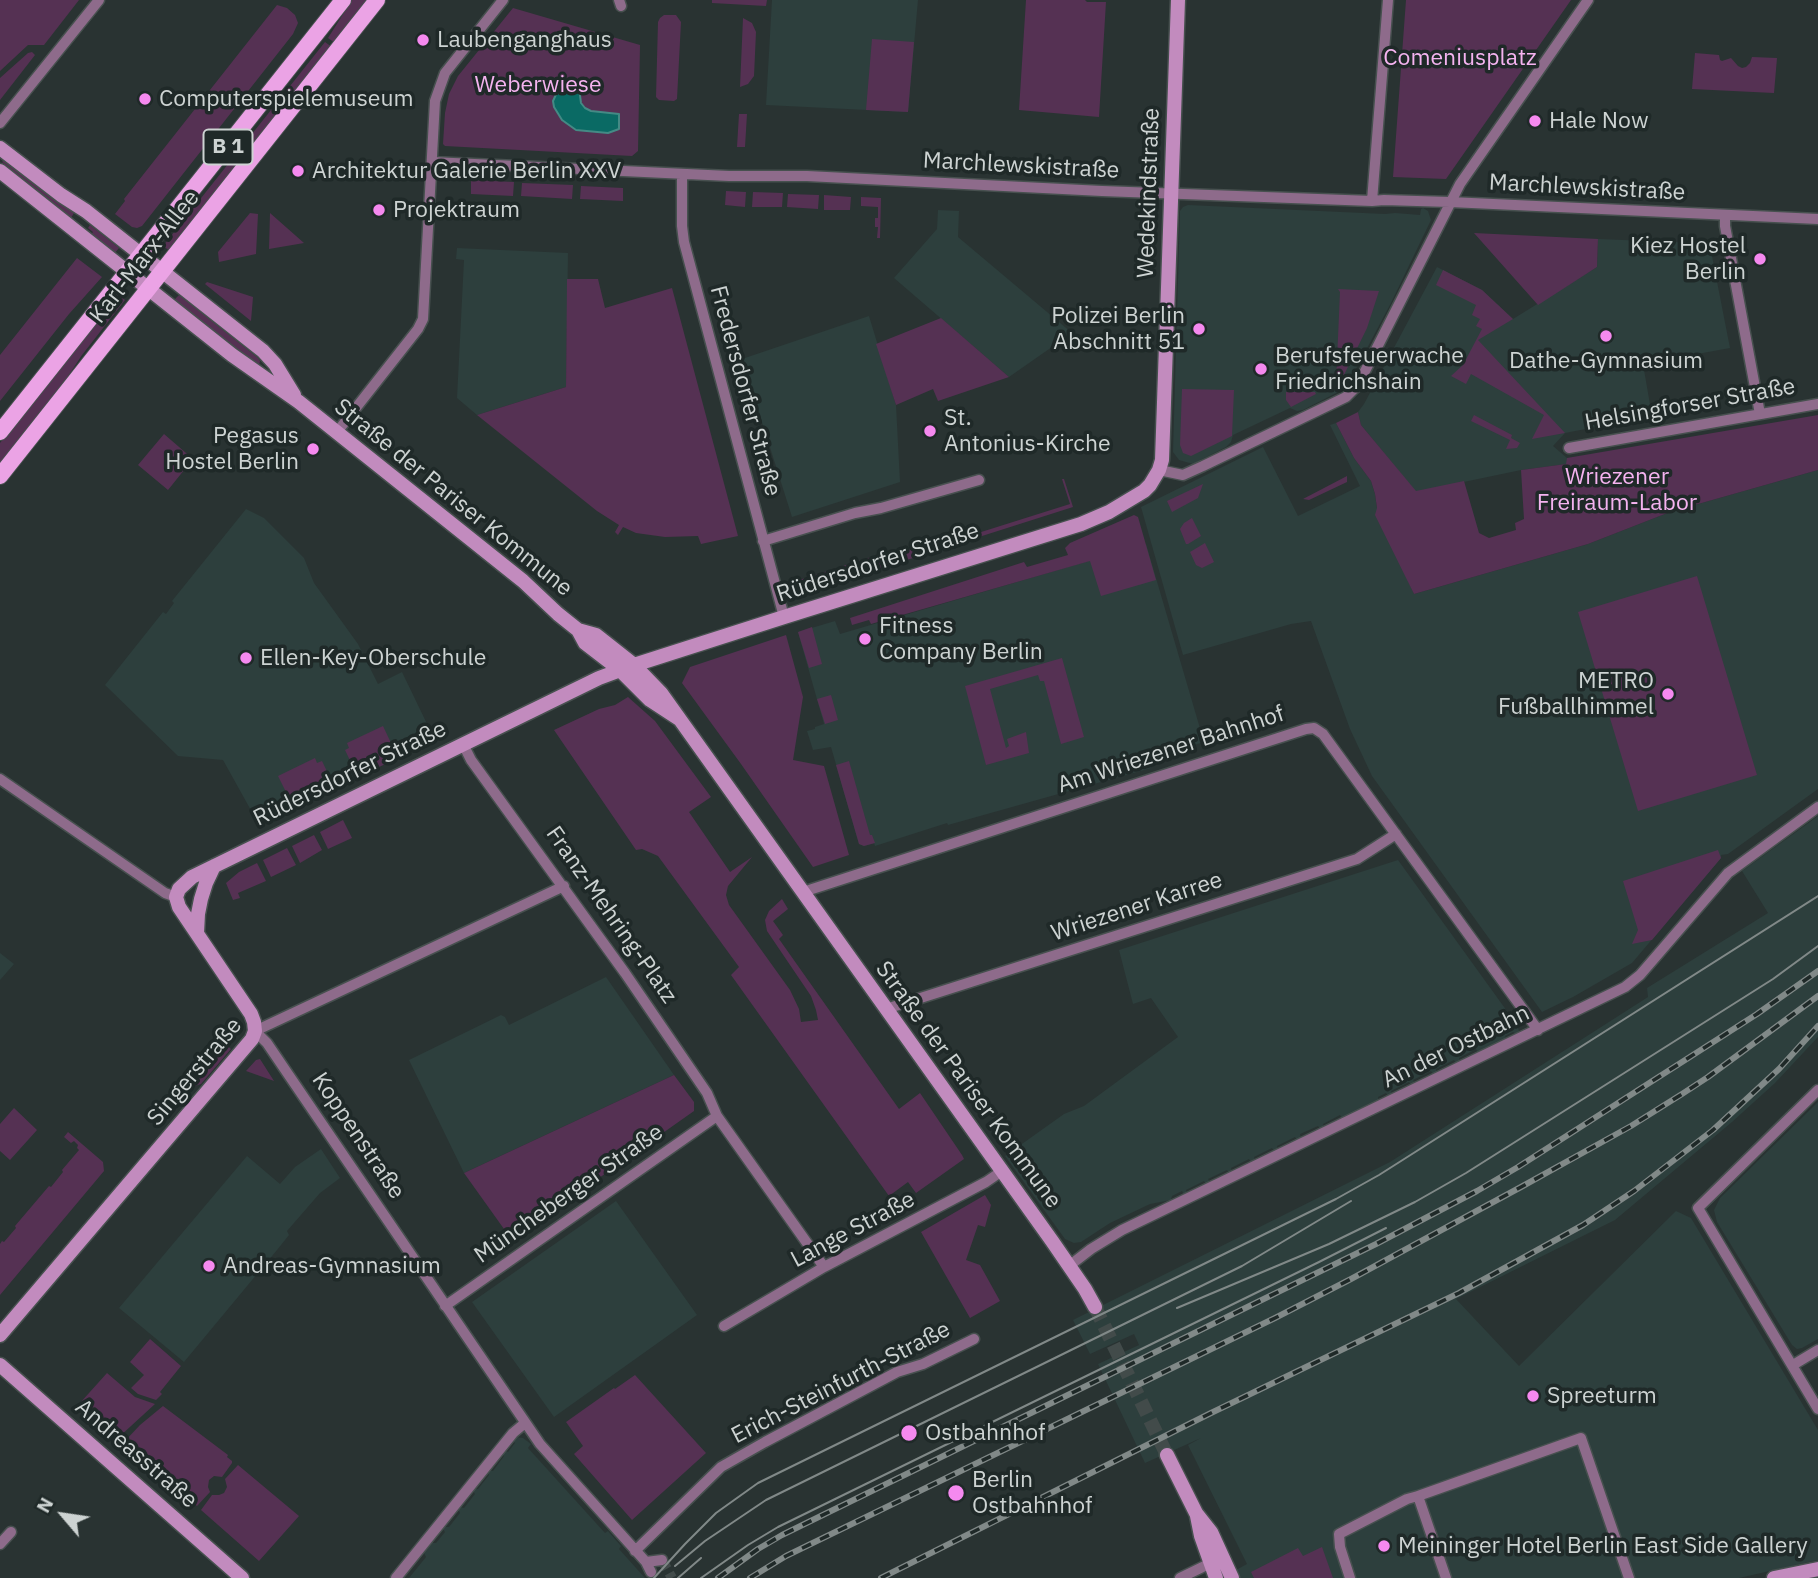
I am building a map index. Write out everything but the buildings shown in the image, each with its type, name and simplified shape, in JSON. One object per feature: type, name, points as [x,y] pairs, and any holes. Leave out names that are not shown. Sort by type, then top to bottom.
[{"type":"main road","name":"Karl-Marx-Allee","points":[[0,432],[343,0]]},
{"type":"main road","name":"Karl-Marx-Allee","points":[[0,476],[377,0]]},
{"type":"street","points":[[0,123],[99,0]]},
{"type":"street","points":[[337,432],[423,319],[435,101],[445,74],[503,0]]},
{"type":"street","name":"Wedekindstraße","points":[[1159,470],[1162,460],[1178,0]]},
{"type":"street","points":[[1372,201],[1388,0]]},
{"type":"street","points":[[1159,470],[1183,475],[1346,397],[1354,389],[1450,202],[1476,159],[1588,0]]},
{"type":"street","name":"Straße der Pariser Kommune","points":[[0,148],[268,356],[299,402]]},
{"type":"street","name":"Marchlewskistraße","points":[[432,162],[1818,219]]},
{"type":"street","name":"Straße der Pariser Kommune","points":[[0,171],[232,355],[299,402],[523,581],[578,630],[585,643],[627,667]]},
{"type":"street","name":"Fredersdorfer Straße","points":[[682,174],[684,242],[784,617]]},
{"type":"street","points":[[1725,215],[1760,414]]},
{"type":"street","name":"Helsingforser Straße","points":[[1569,448],[1818,404]]},
{"type":"street","name":"Rüdersdorfer Straße","points":[[176,897],[179,888],[192,877],[590,682],[627,667],[1081,524],[1109,512],[1144,491],[1159,470]]},
{"type":"street","points":[[763,541],[979,480]]},
{"type":"street","points":[[627,667],[650,700],[679,719],[803,892]]},
{"type":"street","name":"Am Wriezener Bahnhof","points":[[803,892],[1311,728],[1323,734],[1538,1030]]},
{"type":"street","name":"Franz-Mehring-Platz","points":[[463,744],[474,764],[564,886],[707,1093],[717,1116]]},
{"type":"street","points":[[0,779],[166,893],[176,897]]},
{"type":"street","name":"An der Ostbahn","points":[[1069,1266],[1122,1230],[1619,991],[1640,975],[1728,873],[1818,807]]},
{"type":"street","name":"Wriezener Karree","points":[[886,1009],[1357,859],[1396,834]]},
{"type":"street","points":[[197,933],[201,899],[214,866]]},
{"type":"street","name":"Singerstraße","points":[[0,1335],[242,1052],[255,1031],[564,886]]},
{"type":"street","name":"Straße der Pariser Kommune","points":[[803,892],[1069,1266],[1095,1307]]},
{"type":"street","name":"Koppenstraße","points":[[176,897],[179,907],[251,1014],[255,1031],[272,1050],[540,1444],[648,1567],[662,1560]]},
{"type":"street","points":[[1818,1090],[1698,1208],[1818,1409]]},
{"type":"street","points":[[717,1116],[824,1268]]},
{"type":"street","name":"Müncheberger Straße","points":[[445,1306],[717,1116]]},
{"type":"street","name":"Lange Straße","points":[[724,1326],[1002,1171]]},
{"type":"street","name":"Erich-Steinfurth-Straße","points":[[635,1551],[721,1467],[765,1441],[897,1373],[923,1364],[974,1339]]},
{"type":"street","points":[[1793,1365],[1818,1350]]},
{"type":"street","name":"Andreasstraße","points":[[0,1365],[242,1578]]},
{"type":"street","points":[[396,1578],[513,1433],[525,1423]]},
{"type":"street","points":[[1350,1578],[1340,1548],[1339,1534],[1407,1499],[1581,1438],[1629,1578]]},
{"type":"street","points":[[1167,1455],[1196,1513],[1211,1532],[1217,1560],[1216,1578]]},
{"type":"street","points":[[1418,1496],[1446,1578]]},
{"type":"street","points":[[0,1544],[11,1532]]},
{"type":"street","points":[[1180,1578],[1217,1560]]},
{"type":"street","points":[[1217,1560],[1232,1578]]},
{"type":"street","points":[[1774,1578],[1818,1569]]},
{"type":"shaded area","points":[[772,0],[918,0],[908,112],[766,105]]},
{"type":"shaded area","points":[[1188,205],[1420,215],[1423,208],[1428,211],[1431,220],[1346,388],[1303,410],[1290,408],[1233,435],[1226,447],[1193,464],[1179,460],[1173,452],[1180,211]]},
{"type":"shaded area","points":[[938,210],[959,211],[958,237],[1072,333],[1009,377],[894,278],[937,229]]},
{"type":"shaded area","points":[[1598,239],[1698,243],[1712,256],[1730,348],[1643,364],[1652,416],[1565,433],[1553,446],[1567,458],[1567,464],[1521,470],[1416,492],[1361,425],[1358,412],[1437,267],[1482,290],[1513,319],[1597,267]]},
{"type":"shaded area","points":[[457,248],[568,253],[566,387],[477,415],[457,398],[464,260],[456,259]]},
{"type":"shaded area","points":[[869,316],[896,405],[900,482],[792,517],[742,359]]},
{"type":"shaded area","points":[[1336,423],[1354,458],[1371,481],[1377,508],[1414,594],[1588,544],[1670,512],[1818,470],[1818,789],[1728,854],[1721,855],[1632,963],[1542,1012],[1372,776],[1350,729],[1311,621],[1291,624],[1183,655],[1141,507],[1263,447],[1298,516],[1360,486],[1330,425]]},
{"type":"shaded area","name":"Ellen-Key-Oberschule","points":[[246,509],[264,518],[304,558],[314,583],[358,644],[378,684],[402,672],[429,728],[424,731],[429,741],[273,822],[264,808],[253,814],[223,760],[178,756],[105,685],[163,612],[166,614],[174,603],[172,601]]},
{"type":"shaded area","points":[[1146,544],[1204,742],[1148,759],[1151,768],[948,825],[947,823],[875,846],[874,843],[864,846],[859,844],[831,747],[813,750],[807,731],[824,724],[798,632],[835,621],[840,634]]},
{"type":"shaded area","points":[[1818,816],[1818,1037],[1775,1083],[1732,1122],[1615,1220],[1456,1299],[1519,1366],[1676,1211],[1691,1218],[1818,1430],[1818,1560],[1739,1578],[1239,1578],[1236,1570],[1247,1564],[1188,1445],[1201,1438],[1145,1463],[1098,1364],[1139,1345],[1134,1334],[1090,1354],[1073,1320],[1390,1162],[1648,997],[1647,988],[1768,913],[1742,871]]},
{"type":"shaded area","points":[[1398,860],[1519,1031],[1505,1036],[1506,1039],[1478,1053],[1476,1049],[1459,1058],[1460,1062],[1456,1063],[1454,1060],[1436,1069],[1437,1073],[1433,1074],[1431,1071],[1413,1080],[1415,1083],[1411,1085],[1409,1082],[1391,1091],[1392,1094],[1388,1096],[1386,1093],[1378,1097],[1379,1101],[1342,1118],[1340,1115],[1323,1124],[1324,1127],[1320,1129],[1318,1126],[1300,1134],[1301,1138],[1297,1140],[1295,1137],[1277,1146],[1278,1149],[1274,1151],[1272,1148],[1254,1157],[1255,1160],[1251,1162],[1249,1159],[1231,1168],[1229,1173],[1227,1170],[1208,1179],[1210,1182],[1206,1184],[1204,1181],[1186,1190],[1184,1195],[1182,1191],[1172,1196],[1171,1200],[1150,1204],[1110,1223],[1081,1242],[1074,1243],[1065,1239],[1005,1156],[1064,1114],[1084,1106],[1178,1037],[1151,998],[1133,1004],[1119,950]]},
{"type":"shaded area","points":[[0,953],[14,964],[0,980]]},
{"type":"shaded area","points":[[606,977],[674,1075],[464,1173],[409,1060],[501,1015],[509,1025]]},
{"type":"shaded area","points":[[1818,1102],[1818,1339],[1797,1349],[1717,1222],[1714,1210],[1720,1198]]},
{"type":"shaded area","name":"Andreas-Gymnasium","points":[[321,1149],[340,1178],[320,1193],[287,1231],[289,1235],[184,1362],[119,1308],[247,1156],[280,1184],[295,1167]]},
{"type":"shaded area","points":[[616,1201],[697,1315],[554,1417],[472,1302]]},
{"type":"shaded area","points":[[516,1437],[531,1444],[528,1448],[605,1533],[608,1531],[621,1546],[619,1549],[645,1578],[409,1578],[426,1557],[424,1553],[445,1532],[444,1527],[449,1527],[460,1513],[458,1509],[464,1508],[475,1494],[474,1489],[478,1489],[489,1475],[489,1470],[493,1471],[504,1456],[502,1454],[505,1450],[508,1452],[515,1443],[513,1441]]},
{"type":"green space","points":[[0,0],[79,0],[44,45],[28,45],[0,71]]},
{"type":"green space","points":[[352,0],[369,0],[335,43],[328,38]]},
{"type":"green space","points":[[712,0],[767,0],[766,6],[712,3]]},
{"type":"green space","points":[[1026,0],[1106,2],[1099,117],[1019,110]]},
{"type":"green space","name":"Comeniusplatz","points":[[1406,0],[1571,0],[1446,179],[1393,177]]},
{"type":"green space","points":[[277,5],[287,8],[295,15],[298,23],[293,34],[142,226],[132,227],[115,214],[124,199]]},
{"type":"green space","name":"Weberwiese","points":[[513,8],[640,45],[638,151],[632,156],[443,144],[449,94],[458,76]]},
{"type":"green space","points":[[664,15],[676,15],[681,22],[677,99],[674,101],[659,100],[656,97],[658,22]]},
{"type":"green space","points":[[743,18],[752,23],[756,32],[754,76],[748,84],[740,87]]},
{"type":"green space","points":[[872,39],[914,42],[908,112],[866,110]]},
{"type":"green space","points":[[325,42],[332,47],[170,251],[163,246]]},
{"type":"green space","points":[[32,52],[35,55],[0,100],[0,78]]},
{"type":"green space","points":[[1695,53],[1719,55],[1722,61],[1731,58],[1742,68],[1750,63],[1752,57],[1777,58],[1774,93],[1692,89]]},
{"type":"green space","points":[[739,114],[747,114],[745,147],[737,147]]},
{"type":"green space","points":[[5,159],[74,213],[71,218],[2,162]]},
{"type":"green space","points":[[471,180],[514,182],[513,196],[471,194]]},
{"type":"green space","points":[[522,183],[573,185],[572,199],[521,196]]},
{"type":"green space","points":[[581,186],[623,188],[623,201],[580,199]]},
{"type":"green space","points":[[726,191],[746,192],[745,207],[725,205]]},
{"type":"green space","points":[[753,192],[783,193],[782,207],[752,207]]},
{"type":"green space","points":[[788,194],[819,195],[818,209],[787,207]]},
{"type":"green space","points":[[824,195],[851,197],[850,210],[824,210]]},
{"type":"green space","points":[[861,197],[881,198],[880,238],[877,238],[878,227],[875,227],[878,207],[861,206]]},
{"type":"green space","points":[[250,213],[258,214],[256,254],[219,262],[218,252]]},
{"type":"green space","points":[[270,213],[304,243],[269,249]]},
{"type":"green space","points":[[90,225],[119,248],[114,254],[91,235],[93,232],[88,228]]},
{"type":"green space","points":[[1474,233],[1598,239],[1597,267],[1538,305]]},
{"type":"green space","points":[[77,258],[102,277],[0,401],[0,355]]},
{"type":"green space","points":[[1443,270],[1482,290],[1513,319],[1478,340],[1565,433],[1532,439],[1544,415],[1471,374],[1466,384],[1451,376],[1463,365],[1482,329],[1476,326],[1480,319],[1472,315],[1476,305],[1436,285]]},
{"type":"green space","points":[[567,279],[598,279],[605,308],[672,288],[738,536],[701,544],[698,536],[665,537],[636,533],[623,527],[618,535],[615,532],[619,525],[597,511],[477,415],[566,387]]},
{"type":"green space","points":[[207,282],[253,297],[251,321],[205,284]]},
{"type":"green space","points":[[1338,289],[1379,291],[1367,328],[1342,379],[1336,383],[1340,292]]},
{"type":"green space","points":[[118,294],[125,300],[0,465],[0,443]]},
{"type":"green space","points":[[179,295],[258,358],[259,365],[174,300]]},
{"type":"green space","points":[[941,318],[1009,377],[938,401],[933,389],[896,405],[876,344]]},
{"type":"green space","points":[[1182,389],[1234,390],[1232,436],[1191,456],[1183,453],[1180,445]]},
{"type":"green space","points":[[1286,392],[1316,394],[1291,407],[1286,400]]},
{"type":"green space","name":"Wriezener Freiraum-Labor","points":[[1358,412],[1361,425],[1416,491],[1464,481],[1479,533],[1489,538],[1516,530],[1515,523],[1524,519],[1521,470],[1566,464],[1567,458],[1818,415],[1818,470],[1670,512],[1588,544],[1414,594],[1375,515],[1377,508],[1371,481],[1354,458],[1336,423]]},
{"type":"green space","points":[[1474,415],[1512,435],[1511,438],[1520,443],[1517,448],[1506,449],[1510,440],[1471,421]]},
{"type":"green space","points":[[164,434],[193,459],[168,490],[138,465]]},
{"type":"green space","points":[[1347,476],[1347,482],[1309,500],[1303,499]]},
{"type":"green space","points":[[1062,479],[1073,507],[797,595],[793,582],[884,553],[886,557],[976,529],[978,533],[1070,504]]},
{"type":"green space","points":[[1203,484],[1198,498],[1172,512],[1167,501]]},
{"type":"green space","points":[[1134,515],[1138,517],[1156,580],[1101,596],[1090,561],[871,624],[869,620],[852,625],[850,618],[1024,562],[1027,567],[1068,555],[1065,548],[1070,543]]},
{"type":"green space","points":[[1192,518],[1201,536],[1186,544],[1180,529]]},
{"type":"green space","points":[[1205,543],[1214,562],[1202,568],[1196,565],[1190,552]]},
{"type":"green space","name":"METRO Fußballhimmel","points":[[1697,576],[1757,775],[1638,811],[1578,612]]},
{"type":"green space","points":[[812,627],[822,664],[809,668],[798,632]]},
{"type":"green space","points":[[786,635],[803,697],[793,760],[824,766],[849,855],[813,867],[682,683],[690,667]]},
{"type":"green space","points":[[1062,658],[1084,737],[1061,744],[1044,681],[1040,681],[1038,675],[990,689],[1006,748],[1009,746],[1007,739],[1026,732],[1029,753],[986,765],[965,686]]},
{"type":"green space","points":[[831,695],[838,720],[825,724],[817,699]]},
{"type":"green space","points":[[628,697],[655,721],[711,797],[689,812],[730,872],[752,857],[728,886],[726,895],[729,905],[790,990],[799,1009],[801,1022],[818,1020],[816,1010],[811,996],[767,931],[765,920],[769,911],[782,899],[788,909],[773,921],[783,935],[779,939],[899,1109],[920,1093],[962,1155],[964,1159],[916,1193],[908,1182],[889,1196],[731,975],[739,967],[658,856],[642,849],[636,850],[554,730]]},
{"type":"green space","points":[[383,726],[398,758],[358,777],[345,750],[349,748],[347,743]]},
{"type":"green space","points":[[315,758],[317,763],[322,761],[335,788],[294,808],[278,776]]},
{"type":"green space","points":[[849,761],[870,835],[875,843],[864,846],[859,844],[836,765]]},
{"type":"green space","points":[[343,820],[352,838],[328,849],[320,832]]},
{"type":"green space","points":[[314,835],[322,850],[300,863],[292,846]]},
{"type":"green space","points":[[287,848],[296,865],[271,877],[263,860]]},
{"type":"green space","points":[[1718,850],[1721,858],[1652,940],[1632,944],[1638,930],[1623,881]]},
{"type":"green space","points":[[257,863],[266,881],[238,893],[240,898],[233,900],[226,883],[239,872]]},
{"type":"green space","points":[[224,1043],[231,1049],[201,1084],[195,1086],[189,1083]]},
{"type":"green space","points":[[260,1059],[274,1081],[246,1071]]},
{"type":"green space","points":[[674,1075],[694,1102],[694,1111],[514,1238],[509,1236],[464,1173]]},
{"type":"green space","points":[[14,1108],[37,1130],[10,1160],[0,1151],[0,1124]]},
{"type":"green space","points":[[68,1132],[103,1162],[104,1171],[0,1295],[0,1244],[49,1186],[51,1187],[79,1150],[74,1141],[71,1143],[64,1137]]},
{"type":"green space","points":[[985,1195],[991,1205],[985,1227],[978,1225],[966,1260],[980,1265],[1000,1301],[970,1318],[921,1232]]},
{"type":"green space","points":[[150,1339],[181,1366],[156,1400],[138,1394],[131,1388],[144,1375],[130,1362]]},
{"type":"green space","points":[[107,1373],[135,1397],[155,1404],[119,1437],[80,1403]]},
{"type":"green space","points":[[635,1375],[706,1453],[632,1520],[574,1454],[583,1446],[566,1422]]},
{"type":"green space","points":[[163,1406],[228,1455],[232,1461],[222,1477],[214,1476],[209,1480],[210,1492],[197,1506],[124,1442]]},
{"type":"green space","points":[[238,1465],[299,1516],[259,1561],[201,1510],[212,1495],[224,1493],[227,1487],[225,1479]]},
{"type":"green space","points":[[1322,1547],[1333,1578],[1254,1578],[1251,1572],[1298,1548],[1303,1556]]},
{"type":"water","points":[[566,83],[575,84],[579,88],[581,103],[585,108],[619,114],[619,129],[608,133],[576,130],[562,120],[553,101],[559,88]]},
{"type":"tunnel","points":[[1095,1307],[1167,1455]]},
{"type":"tunnel","points":[[662,1560],[672,1578]]},
{"type":"tram line","points":[[654,1578],[716,1513],[758,1483],[1336,1199],[1379,1175],[1818,896]]},
{"type":"tram line","points":[[1177,1308],[1329,1244],[1415,1202],[1466,1173],[1773,979],[1818,946]]},
{"type":"tram line","points":[[675,1566],[705,1541],[766,1500],[1242,1266],[1351,1201]]},
{"type":"tram line","points":[[701,1578],[778,1527],[1386,1228]]},
{"type":"tram line","points":[[678,1578],[701,1558]]},
{"type":"railway","points":[[718,1578],[782,1535],[1376,1244],[1477,1191],[1757,1014],[1818,971]]},
{"type":"railway","points":[[750,1578],[786,1556],[1275,1318],[1521,1187],[1631,1126],[1682,1094],[1818,996]]},
{"type":"railway","points":[[881,1578],[1459,1293],[1583,1225],[1634,1191],[1713,1130],[1779,1069],[1818,1026]]},
{"type":"place","name":"Laubenganghaus","points":[[423,40]]},
{"type":"place","name":"Computerspielemuseum","points":[[145,99]]},
{"type":"place","name":"Hale Now","points":[[1535,121]]},
{"type":"place","name":"Architektur Galerie Berlin XXV","points":[[298,171]]},
{"type":"place","name":"Projektraum","points":[[379,210]]},
{"type":"place","name":"Kiez Hostel Berlin","points":[[1760,259]]},
{"type":"place","name":"Polizei Berlin Abschnitt 51","points":[[1199,329]]},
{"type":"place","name":"Dathe-Gymnasium","points":[[1606,336]]},
{"type":"place","name":"Berufsfeuerwache Friedrichshain","points":[[1261,369]]},
{"type":"place","name":"St. Antonius-Kirche","points":[[930,431]]},
{"type":"place","name":"Pegasus Hostel Berlin","points":[[313,449]]},
{"type":"place","name":"Fitness Company Berlin","points":[[865,639]]},
{"type":"place","name":"Ellen-Key-Oberschule","points":[[246,658]]},
{"type":"place","name":"METRO Fußballhimmel","points":[[1668,694]]},
{"type":"place","name":"Andreas-Gymnasium","points":[[209,1266]]},
{"type":"place","name":"Spreeturm","points":[[1533,1396]]},
{"type":"place","name":"Ostbahnhof","points":[[909,1433]]},
{"type":"place","name":"Berlin Ostbahnhof","points":[[956,1493]]},
{"type":"place","name":"Meininger Hotel Berlin East Side Gallery","points":[[1384,1546]]}]
